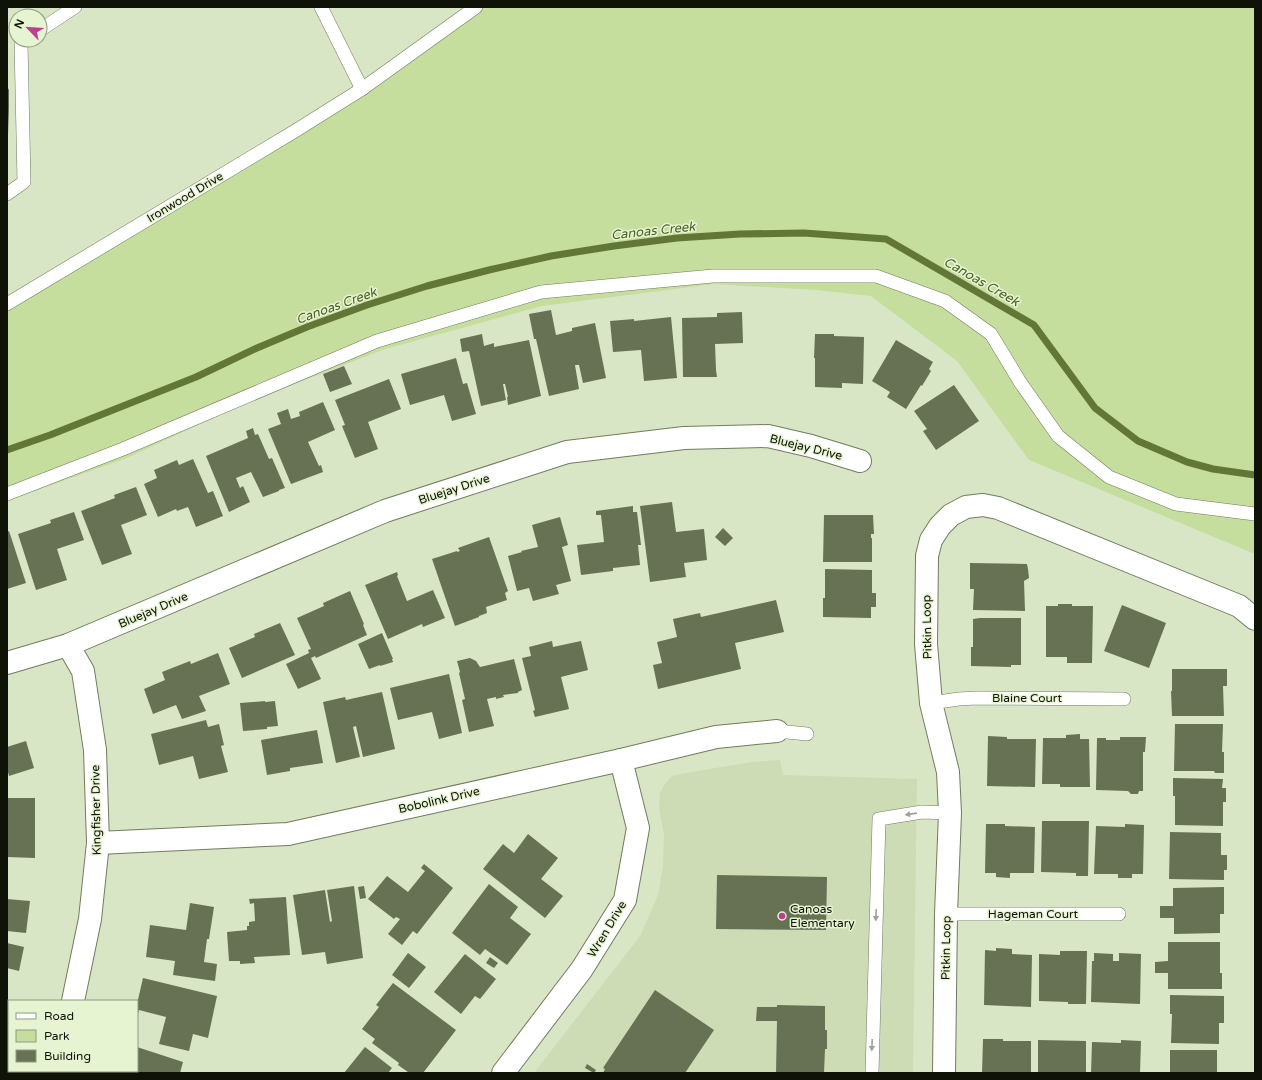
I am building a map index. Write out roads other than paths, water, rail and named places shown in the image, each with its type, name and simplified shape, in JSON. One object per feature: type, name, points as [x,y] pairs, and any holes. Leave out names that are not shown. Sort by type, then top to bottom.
[{"type":"street","name":"Bluejay Drive","points":[[7,663],[68,646],[385,511],[567,452],[684,438],[768,436],[810,446],[860,461]]},
{"type":"street","name":"Pitkin Loop","points":[[944,1073],[946,914],[950,813],[948,772],[931,703],[926,644],[927,556],[931,540],[940,526],[951,515],[966,508],[983,505],[998,508],[1239,606],[1255,619]]},
{"type":"street","name":"Kingfisher Drive","points":[[68,646],[83,671],[95,750],[98,843],[90,919],[73,1000]]},
{"type":"street","name":"Bobolink Drive","points":[[98,843],[288,834],[621,760],[716,737],[777,731]]},
{"type":"street","name":"Wren Drive","points":[[503,1073],[582,969],[625,900],[638,828],[621,760]]},
{"type":"lane","points":[[48,25],[75,7]]},
{"type":"lane","points":[[321,7],[362,89]]},
{"type":"lane","name":"Ironwood Drive","points":[[7,304],[296,131],[362,89],[476,7]]},
{"type":"lane","points":[[7,194],[24,182],[21,48]]},
{"type":"lane","points":[[7,494],[123,449],[377,341],[541,292],[713,276],[876,276],[945,301],[991,334],[1020,382],[1058,436],[1109,477],[1176,504],[1255,514]]},
{"type":"lane","name":"Blaine Court","points":[[931,703],[976,698],[1124,699]]},
{"type":"lane","points":[[777,731],[807,734]]},
{"type":"lane","points":[[872,1073],[878,818],[922,812],[950,813]]},
{"type":"lane","name":"Hageman Court","points":[[946,914],[1119,914]]},
{"type":"waterway","name":"Canoas Creek","points":[[7,450],[50,435],[196,377],[257,348],[307,327],[367,305],[427,286],[551,256],[614,246],[677,238],[740,234],[804,233],[886,239],[1034,325],[1095,408],[1138,441],[1187,462],[1213,469],[1255,475]]},
{"type":"place","name":"Canoas Elementary","points":[[782,916]]}]
